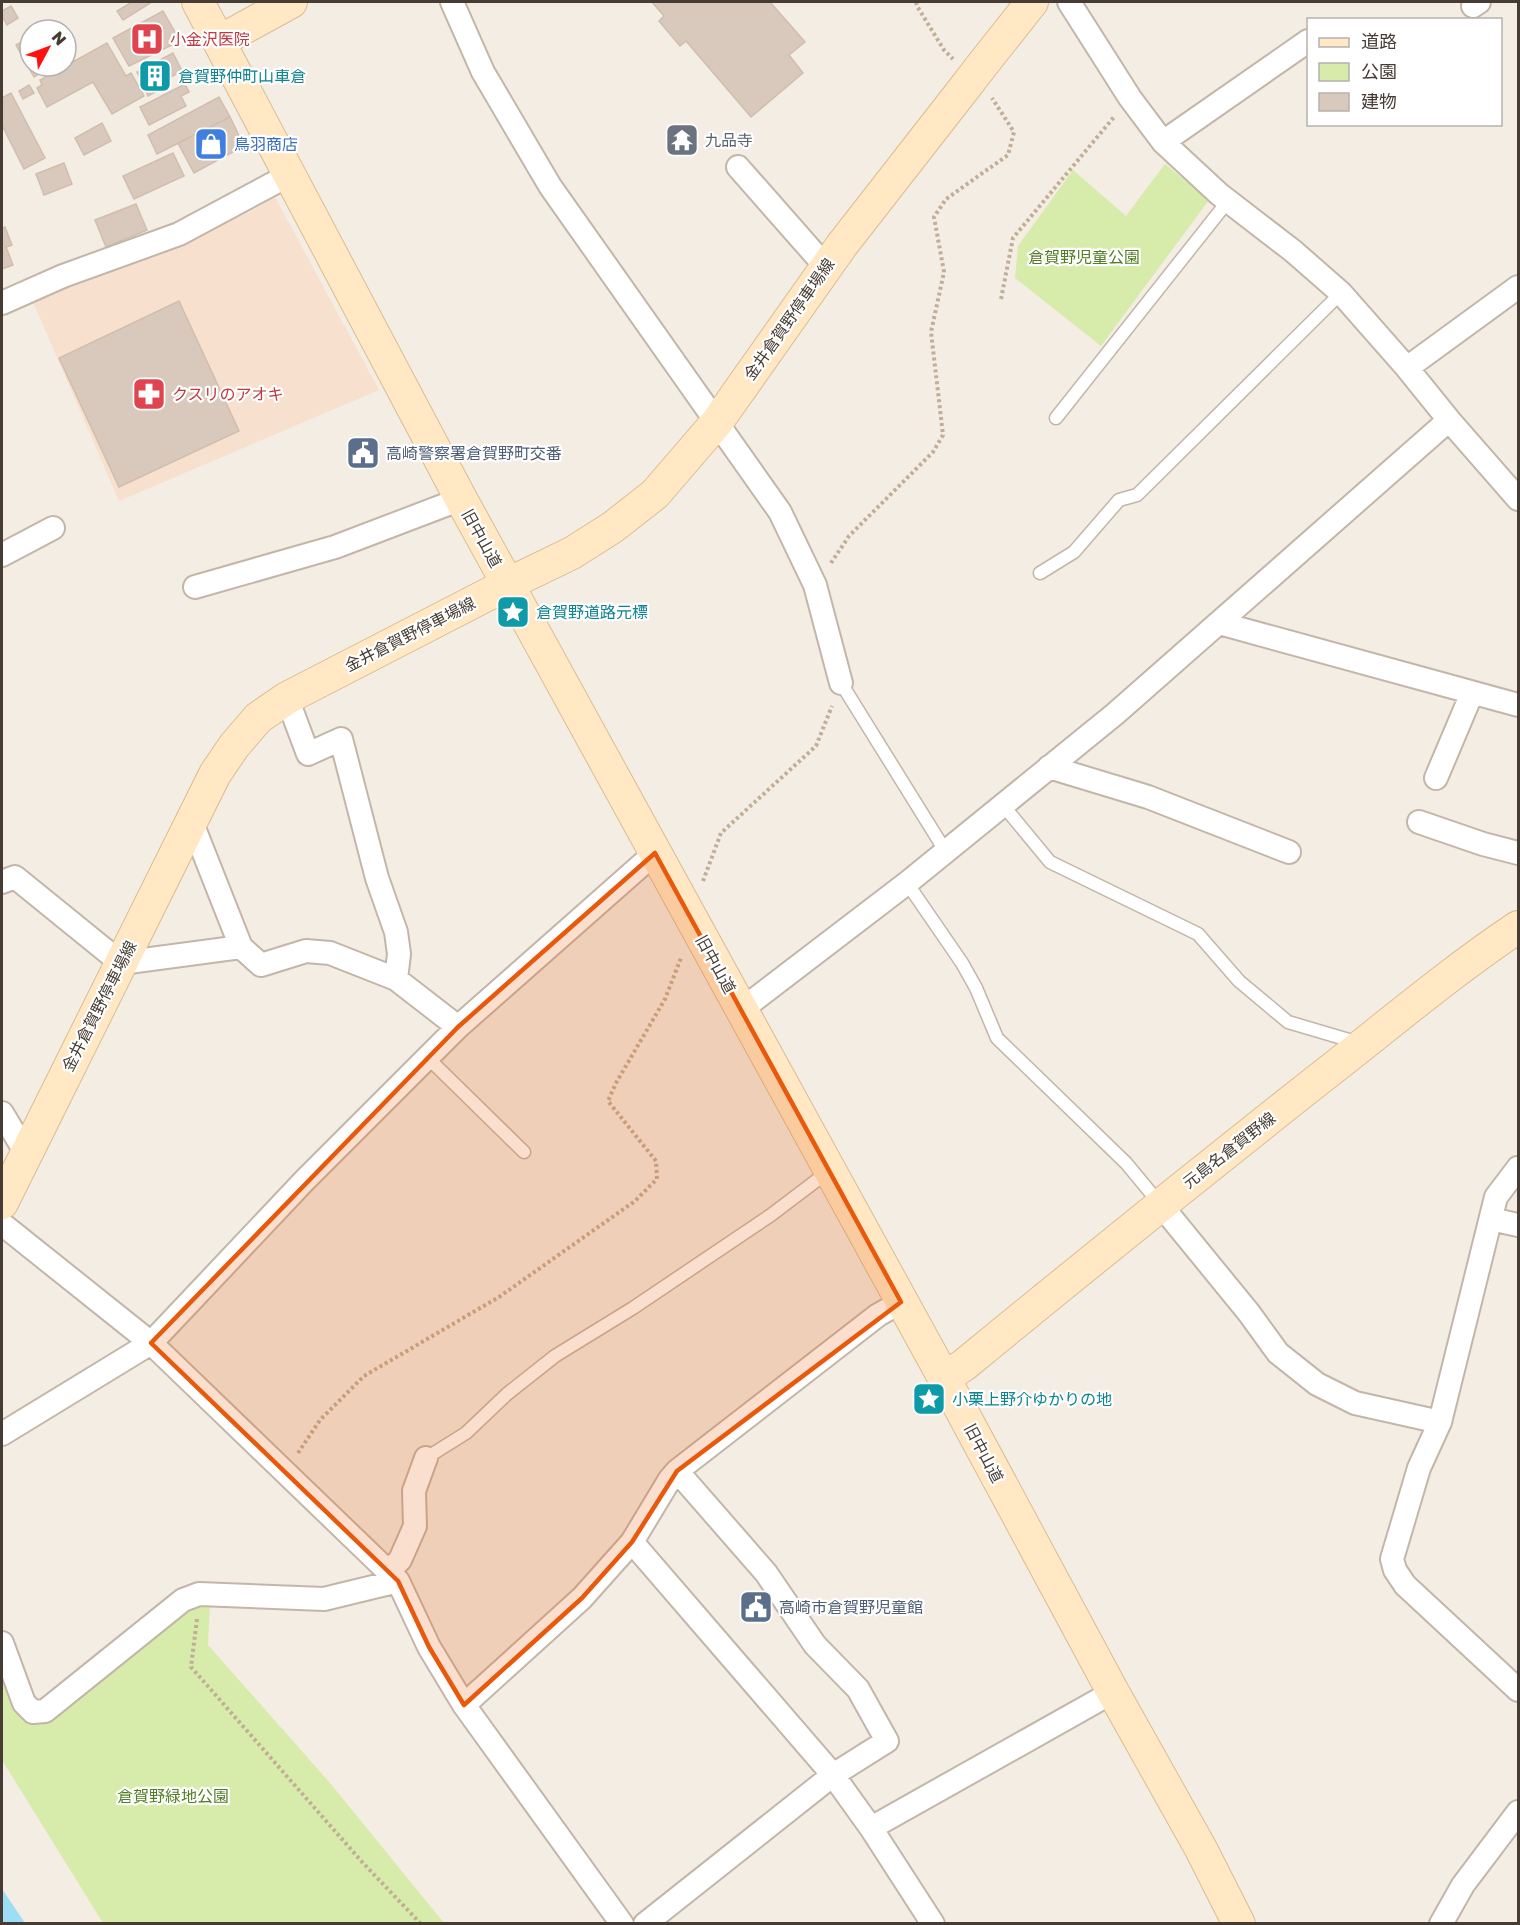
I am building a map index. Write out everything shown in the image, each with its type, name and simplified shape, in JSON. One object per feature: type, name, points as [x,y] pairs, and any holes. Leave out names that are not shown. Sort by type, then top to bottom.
[{"type":"main road","name":"旧中山道","points":[[198,2],[291,174],[460,500],[944,1378],[1113,1692],[1201,1849],[1239,1923]]},
{"type":"main road","points":[[220,42],[291,2]]},
{"type":"main road","name":"金井倉賀野停車場線","points":[[2,1203],[215,774],[234,746],[258,718],[287,698],[572,553],[655,494],[717,422],[826,267],[1032,2]]},
{"type":"main road","name":"元島名倉賀野線","points":[[944,1378],[964,1365],[1160,1204],[1363,1044],[1483,951],[1518,927]]},
{"type":"street","points":[[452,2],[483,72],[550,186],[780,512],[815,585],[841,683]]},
{"type":"street","points":[[1069,2],[1130,98],[1162,142],[1228,201],[1293,251],[1341,293],[1518,499]]},
{"type":"street","points":[[1162,142],[1307,42]]},
{"type":"street","points":[[738,167],[826,267]]},
{"type":"street","points":[[2,303],[63,276],[179,234],[291,174]]},
{"type":"street","points":[[1407,368],[1518,286]]},
{"type":"street","points":[[741,1010],[907,883],[1115,714],[1449,420]]},
{"type":"street","points":[[195,587],[335,547],[460,500]]},
{"type":"street","points":[[2,555],[53,528]]},
{"type":"street","points":[[1219,623],[1518,705]]},
{"type":"street","points":[[1436,778],[1472,693]]},
{"type":"street","points":[[287,698],[308,754],[341,739],[377,879],[396,932],[399,954],[396,979]]},
{"type":"street","points":[[1049,767],[1148,797],[1289,852]]},
{"type":"street","points":[[1419,822],[1483,844],[1518,853]]},
{"type":"street","points":[[192,823],[241,947],[261,964],[306,951],[330,953],[396,979],[458,1027]]},
{"type":"street","points":[[2,1434],[151,1343],[304,1181],[458,1027],[654,853]]},
{"type":"street","points":[[2,882],[15,877],[121,963],[241,947]]},
{"type":"street","points":[[2,1113],[26,1153]]},
{"type":"street","points":[[1518,1168],[1496,1197],[1440,1422],[1419,1468],[1392,1559],[1405,1585],[1518,1690]]},
{"type":"street","points":[[1160,1204],[1249,1313],[1278,1353],[1317,1384],[1354,1402],[1440,1422]]},
{"type":"street","points":[[1491,1219],[1518,1225]]},
{"type":"street","points":[[2,1224],[151,1343],[393,1576],[429,1647],[464,1705],[622,1923]]},
{"type":"street","points":[[464,1705],[582,1598],[632,1542],[669,1479],[677,1471],[878,1315],[901,1302]]},
{"type":"street","points":[[2,1643],[24,1704],[33,1712],[45,1711],[183,1600],[199,1594],[324,1599],[393,1576],[415,1526],[414,1491],[426,1458]]},
{"type":"street","points":[[645,1923],[833,1775],[887,1741],[858,1689],[815,1645],[766,1573],[677,1471]]},
{"type":"street","points":[[632,1542],[833,1775],[871,1828],[933,1923]]},
{"type":"street","points":[[871,1828],[1113,1692]]},
{"type":"street","points":[[1441,1923],[1463,1885],[1518,1812]]},
{"type":"lane","points":[[1056,418],[1228,201]]},
{"type":"lane","points":[[1040,573],[1074,552],[1119,500],[1137,495],[1341,293]]},
{"type":"lane","points":[[841,683],[946,852]]},
{"type":"lane","points":[[1002,804],[1050,862],[1198,934],[1239,981],[1288,1022],[1363,1044]]},
{"type":"lane","points":[[907,883],[962,963],[997,1038],[1126,1163],[1160,1204]]},
{"type":"lane","points":[[428,1058],[524,1152]]},
{"type":"lane","points":[[426,1458],[466,1433],[507,1394],[555,1356],[642,1302],[771,1215],[830,1170]]},
{"type":"path","points":[[815,585],[849,537],[933,452],[943,435],[931,332],[944,272],[934,217],[946,198],[1008,154],[1014,132],[972,77],[944,50],[916,2]]},
{"type":"path","points":[[1001,299],[1014,238],[1130,98]]},
{"type":"path","points":[[699,891],[721,833],[816,746],[841,683]]},
{"type":"path","points":[[301,1450],[320,1420],[364,1376],[499,1297],[635,1201],[657,1179],[656,1161],[608,1101],[665,999],[683,954]]},
{"type":"path","points":[[199,1594],[191,1667],[363,1863],[421,1923]]},
{"type":"highlighted area","points":[[655,853],[901,1302],[677,1471],[632,1542],[582,1598],[464,1705],[429,1647],[398,1581],[151,1343],[458,1027]]},
{"type":"shaded area","points":[[275,197],[379,390],[119,501],[33,302],[248,213]]},
{"type":"green space","name":"倉賀野児童公園","points":[[1165,164],[1209,200],[1101,346],[1015,278],[1018,246],[1073,170],[1126,216]]},
{"type":"green space","name":"倉賀野緑地公園","points":[[210,1602],[208,1645],[330,1783],[444,1923],[103,1923],[2,1760],[2,1663],[30,1717],[186,1608]]},
{"type":"water","points":[[2,1889],[25,1923],[2,1923]]},
{"type":"building","points":[[132,2],[152,2],[123,20],[117,11]]},
{"type":"building","points":[[652,2],[770,2],[805,42],[789,55],[803,73],[751,117],[686,41],[680,46],[659,21],[664,16]]},
{"type":"building","points":[[11,6],[18,18],[7,25],[2,11]]},
{"type":"building","name":"小金沢医院","points":[[163,11],[180,41],[129,66],[113,38]]},
{"type":"building","points":[[107,43],[126,76],[131,73],[144,96],[112,114],[93,82],[47,107],[37,88],[42,85],[40,80],[44,78],[78,78],[78,59]]},
{"type":"building","name":"倉賀野仲町山車倉","points":[[173,53],[182,71],[163,81],[166,86],[148,96],[137,72]]},
{"type":"building","points":[[185,84],[189,92],[181,96],[186,106],[149,125],[140,107]]},
{"type":"building","points":[[29,85],[34,93],[23,99],[19,91]]},
{"type":"building","points":[[11,93],[45,158],[24,169],[2,125],[2,98]]},
{"type":"building","points":[[219,97],[230,117],[157,154],[148,135]]},
{"type":"building","name":"鳥羽商店","points":[[230,117],[244,146],[194,173],[178,143]]},
{"type":"building","points":[[102,123],[111,141],[84,155],[75,138]]},
{"type":"building","points":[[173,153],[184,176],[134,199],[123,176]]},
{"type":"building","points":[[64,163],[72,184],[44,195],[36,174]]},
{"type":"building","points":[[136,204],[147,230],[106,247],[95,220]]},
{"type":"building","points":[[5,227],[12,245],[6,247],[13,265],[2,269],[2,229]]},
{"type":"building","name":"クスリのアオキ","points":[[179,301],[239,431],[119,487],[59,358]]},
{"type":"place","name":"小金沢医院","points":[[147,39]]},
{"type":"place","name":"倉賀野仲町山車倉","points":[[155,76]]},
{"type":"place","name":"九品寺","points":[[682,140]]},
{"type":"place","name":"鳥羽商店","points":[[211,144]]},
{"type":"place","name":"クスリのアオキ","points":[[149,394]]},
{"type":"place","name":"高崎警察署倉賀野町交番","points":[[363,453]]},
{"type":"place","name":"倉賀野道路元標","points":[[513,612]]},
{"type":"place","name":"小栗上野介ゆかりの地","points":[[929,1399]]},
{"type":"place","name":"高崎市倉賀野児童館","points":[[756,1607]]}]
